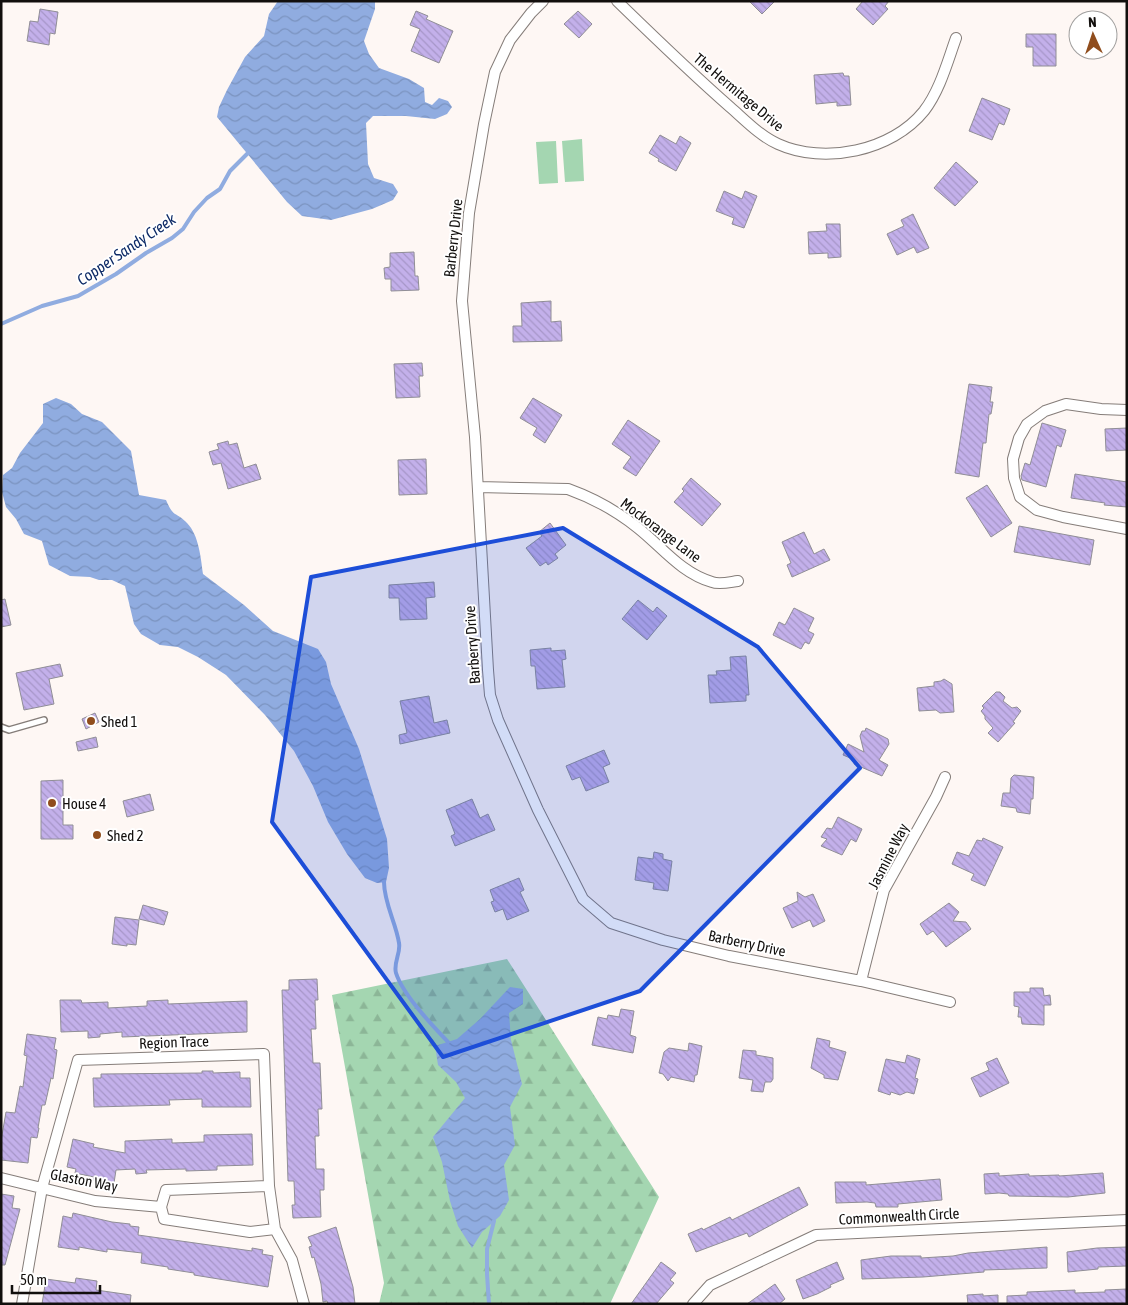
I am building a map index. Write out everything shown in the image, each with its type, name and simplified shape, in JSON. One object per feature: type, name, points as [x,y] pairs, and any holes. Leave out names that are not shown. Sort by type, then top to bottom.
[{"type":"street","name":"Barberry Drive","points":[[543,1],[531,12],[510,40],[495,72],[469,213],[462,301],[472,399],[490,695],[498,720],[517,765],[583,899],[611,922],[663,940],[759,962],[862,981],[950,1002]]},
{"type":"street","name":"The Hermitage Drive","points":[[617,1],[695,76],[763,135],[778,144],[794,150],[812,152],[830,153],[864,148],[889,139],[911,124],[923,112],[933,97],[941,81],[956,38]]},
{"type":"street","points":[[1127,410],[1101,409],[1066,404],[1045,411],[1027,424],[1019,438],[1013,459],[1014,478],[1020,497],[1036,510],[1127,529]]},
{"type":"street","name":"Mockorange Lane","points":[[478,487],[568,489],[580,493],[597,501],[638,528],[688,573],[714,583],[738,581]]},
{"type":"street","name":"Jasmine Way","points":[[862,981],[884,890],[936,797],[945,777]]},
{"type":"street","name":"Region Trace","points":[[22,1304],[42,1188],[78,1060],[264,1054],[269,1186],[275,1228],[292,1260],[304,1304]]},
{"type":"street","name":"Glaston Way","points":[[1,1178],[95,1201],[161,1206]]},
{"type":"street","points":[[269,1186],[166,1190],[161,1206],[164,1219],[250,1232],[275,1228]]},
{"type":"street","name":"Commonwealth Circle","points":[[693,1304],[710,1285],[816,1235],[1127,1220]]},
{"type":"lane","points":[[1,727],[10,730],[44,720]]},
{"type":"highlighted area","points":[[563,528],[758,647],[860,768],[640,991],[443,1057],[272,822],[311,577]]},
{"type":"green space","points":[[582,139],[584,181],[565,182],[562,141]]},
{"type":"green space","points":[[556,141],[558,183],[539,184],[536,142]]},
{"type":"green space","points":[[507,959],[659,1197],[610,1304],[379,1304],[384,1283],[332,995]]},
{"type":"water","points":[[278,1],[375,1],[375,9],[364,41],[369,54],[379,68],[409,79],[424,88],[425,102],[432,105],[439,98],[448,101],[452,107],[447,114],[435,119],[406,116],[373,116],[366,123],[368,164],[374,178],[393,184],[398,192],[393,200],[372,209],[331,220],[302,216],[287,202],[217,117],[219,107],[245,57],[264,36],[269,14]]},
{"type":"water","points":[[56,398],[71,404],[82,414],[102,422],[131,451],[139,495],[166,500],[173,512],[187,523],[197,540],[203,574],[244,605],[273,631],[318,649],[326,662],[331,684],[359,749],[387,839],[389,868],[386,882],[377,883],[365,878],[347,854],[328,822],[313,786],[294,751],[265,715],[226,675],[178,647],[160,645],[141,634],[134,624],[125,586],[112,580],[70,576],[49,565],[42,541],[24,534],[16,519],[6,507],[2,492],[3,475],[12,468],[20,453],[43,423],[43,404]]},
{"type":"water","points":[[510,987],[523,989],[523,1004],[509,1013],[511,1040],[522,1084],[510,1107],[515,1145],[504,1165],[509,1200],[500,1216],[482,1232],[472,1248],[458,1226],[450,1201],[442,1162],[433,1137],[465,1098],[456,1082],[438,1065],[435,1046],[457,1039],[480,1019]]},
{"type":"building","points":[[749,1],[775,1],[762,14]]},
{"type":"building","points":[[863,1],[889,1],[885,6],[888,9],[873,25],[856,9]]},
{"type":"building","points":[[40,9],[58,12],[55,34],[50,33],[49,45],[27,41],[30,21],[38,22]]},
{"type":"building","points":[[416,11],[428,16],[426,19],[453,31],[439,63],[411,51],[420,29],[410,25]]},
{"type":"building","points":[[578,11],[592,24],[579,38],[564,24]]},
{"type":"building","points":[[1026,34],[1056,34],[1056,66],[1033,66],[1033,47],[1026,47]]},
{"type":"building","points":[[843,73],[844,76],[849,76],[851,105],[837,106],[837,102],[816,104],[814,75]]},
{"type":"building","points":[[982,98],[1010,109],[1004,125],[999,123],[992,140],[969,131]]},
{"type":"building","points":[[660,135],[676,144],[680,136],[691,143],[676,171],[658,161],[659,159],[649,153]]},
{"type":"building","points":[[956,162],[978,182],[955,206],[934,188]]},
{"type":"building","points":[[724,191],[742,199],[745,191],[757,196],[744,228],[732,224],[734,218],[716,211]]},
{"type":"building","points":[[913,214],[929,248],[917,253],[914,247],[897,255],[887,234],[904,226],[901,220]]},
{"type":"building","points":[[826,224],[840,224],[841,257],[828,258],[828,253],[809,254],[808,232],[827,231]]},
{"type":"building","points":[[414,252],[415,276],[418,276],[419,290],[391,291],[391,279],[385,279],[384,268],[390,267],[390,253]]},
{"type":"building","points":[[551,301],[551,322],[561,321],[562,341],[513,342],[513,326],[522,326],[521,303]]},
{"type":"building","points":[[422,363],[423,376],[419,376],[420,397],[396,398],[394,364]]},
{"type":"building","points":[[969,384],[992,387],[990,402],[993,402],[991,414],[989,414],[986,443],[983,443],[979,477],[955,473]]},
{"type":"building","points":[[533,398],[562,415],[545,443],[533,435],[537,428],[520,418]]},
{"type":"building","points":[[628,420],[660,441],[636,476],[623,468],[631,457],[612,444]]},
{"type":"building","points":[[1042,423],[1066,430],[1061,447],[1057,445],[1046,487],[1022,480],[1021,476],[1025,463],[1030,465]]},
{"type":"building","points":[[1127,428],[1127,450],[1106,451],[1105,429]]},
{"type":"building","points":[[228,441],[229,445],[237,443],[244,468],[256,464],[261,479],[228,489],[221,463],[213,465],[209,452],[219,449],[217,444]]},
{"type":"building","points":[[426,459],[427,494],[399,495],[398,460]]},
{"type":"building","points":[[1075,474],[1127,482],[1127,507],[1104,505],[1105,503],[1071,498]]},
{"type":"building","points":[[691,478],[721,504],[702,526],[674,502],[684,491],[682,489]]},
{"type":"building","points":[[987,485],[1012,523],[991,537],[966,498]]},
{"type":"building","points":[[550,523],[566,545],[555,554],[558,558],[548,565],[546,562],[540,566],[526,548],[542,536],[539,532]]},
{"type":"building","points":[[1019,526],[1094,540],[1090,565],[1014,552]]},
{"type":"building","points":[[804,532],[814,554],[824,549],[830,560],[792,577],[787,565],[791,563],[782,542]]},
{"type":"building","points":[[434,582],[435,597],[426,598],[427,619],[400,620],[399,598],[389,598],[389,585]]},
{"type":"building","points":[[5,599],[11,625],[1,627],[1,600]]},
{"type":"building","points":[[638,600],[653,612],[657,607],[667,616],[647,640],[622,619]]},
{"type":"building","points":[[794,608],[814,618],[808,631],[814,634],[809,644],[805,642],[801,649],[773,635],[779,622],[785,625]]},
{"type":"building","points":[[551,648],[551,651],[565,650],[566,659],[562,660],[565,687],[537,689],[535,666],[531,666],[530,650]]},
{"type":"building","points":[[746,656],[749,695],[746,695],[746,701],[710,703],[708,675],[717,675],[716,671],[731,670],[730,657]]},
{"type":"building","points":[[60,664],[63,676],[49,679],[54,704],[24,710],[16,673]]},
{"type":"building","points":[[944,679],[952,684],[954,712],[919,711],[917,688],[934,686],[934,682]]},
{"type":"building","points":[[996,692],[1000,692],[1005,697],[1003,701],[1012,708],[1017,707],[1021,711],[1013,722],[1015,723],[998,742],[988,733],[993,728],[981,711],[984,708],[982,706]]},
{"type":"building","points":[[429,696],[434,723],[447,720],[450,733],[400,744],[399,735],[407,733],[400,701]]},
{"type":"building","name":"Shed 1","points":[[95,713],[99,722],[86,729],[82,719]]},
{"type":"building","points":[[866,728],[888,739],[889,744],[879,760],[888,765],[882,776],[854,764],[855,760],[843,755],[848,744],[864,752],[860,736]]},
{"type":"building","points":[[96,737],[98,747],[78,751],[76,742]]},
{"type":"building","points":[[604,750],[610,764],[603,767],[609,782],[586,791],[580,777],[572,780],[566,766]]},
{"type":"building","points":[[1014,775],[1034,777],[1030,814],[1017,812],[1016,808],[1001,806],[1003,793],[1010,793],[1011,778]]},
{"type":"building","name":"House 4","points":[[63,780],[63,825],[73,825],[73,839],[41,839],[41,781]]},
{"type":"building","points":[[150,794],[154,810],[127,817],[123,801]]},
{"type":"building","points":[[472,799],[480,818],[488,814],[495,830],[455,846],[451,836],[455,834],[446,810]]},
{"type":"building","points":[[838,817],[862,829],[856,842],[851,839],[842,855],[821,846],[827,839],[821,837],[827,828],[832,829]]},
{"type":"building","points":[[983,838],[1003,847],[985,886],[971,880],[974,874],[952,864],[957,852],[969,856],[977,840],[982,841]]},
{"type":"building","points":[[654,852],[663,854],[663,859],[672,861],[668,891],[653,889],[654,883],[635,880],[638,857],[653,859]]},
{"type":"building","points":[[519,878],[524,890],[520,892],[529,911],[507,920],[503,909],[495,912],[491,902],[494,901],[490,890]]},
{"type":"building","points":[[797,892],[805,897],[813,894],[825,921],[813,927],[810,920],[792,928],[783,908],[798,901]]},
{"type":"building","points":[[949,903],[959,912],[953,921],[966,922],[971,929],[946,947],[933,931],[927,935],[920,924]]},
{"type":"building","points":[[143,905],[168,912],[164,925],[139,919]]},
{"type":"building","points":[[115,917],[139,920],[136,945],[112,944]]},
{"type":"building","points":[[317,979],[318,1000],[315,1000],[316,1029],[311,1029],[313,1063],[320,1063],[322,1109],[318,1109],[319,1136],[315,1136],[316,1169],[324,1169],[324,1190],[320,1190],[321,1217],[293,1218],[292,1205],[295,1205],[294,1181],[288,1181],[282,990],[289,990],[289,980]]},
{"type":"building","points":[[1030,988],[1043,988],[1044,996],[1050,995],[1051,1005],[1044,1005],[1044,1025],[1022,1024],[1021,1017],[1018,1017],[1019,1007],[1014,1006],[1014,992],[1030,992]]},
{"type":"building","points":[[60,1000],[81,1000],[82,1003],[108,1002],[108,1008],[147,1006],[147,1001],[168,1000],[168,1004],[247,1001],[247,1032],[122,1037],[122,1032],[100,1034],[100,1037],[88,1038],[88,1031],[61,1032]]},
{"type":"building","points":[[621,1009],[634,1011],[630,1035],[636,1037],[633,1053],[592,1045],[598,1017],[607,1019],[608,1015],[619,1017]]},
{"type":"building","points":[[27,1034],[56,1038],[54,1049],[57,1050],[53,1079],[51,1078],[45,1105],[42,1105],[37,1138],[31,1137],[28,1163],[1,1160],[1,1141],[6,1112],[15,1113],[20,1086],[23,1087],[27,1056],[24,1055]]},
{"type":"building","points":[[817,1038],[830,1041],[829,1047],[846,1052],[838,1080],[824,1078],[824,1075],[811,1068]]},
{"type":"building","points":[[689,1043],[702,1046],[694,1082],[671,1077],[668,1081],[663,1074],[659,1073],[664,1052],[669,1048],[688,1051]]},
{"type":"building","points":[[743,1050],[756,1051],[756,1055],[773,1058],[773,1079],[771,1082],[765,1082],[763,1092],[751,1091],[753,1080],[739,1078]]},
{"type":"building","points":[[907,1055],[920,1059],[915,1078],[918,1079],[914,1094],[907,1092],[900,1095],[891,1092],[890,1095],[878,1091],[886,1059],[905,1063]]},
{"type":"building","points":[[997,1058],[1009,1083],[980,1097],[971,1078],[989,1070],[986,1063]]},
{"type":"building","points":[[202,1071],[213,1071],[213,1073],[240,1072],[240,1078],[250,1078],[251,1107],[202,1107],[202,1099],[169,1100],[170,1105],[94,1107],[93,1078],[101,1078],[101,1074],[202,1073]]},
{"type":"building","points":[[252,1134],[253,1165],[217,1166],[217,1170],[146,1170],[147,1173],[136,1174],[135,1169],[116,1170],[114,1183],[93,1180],[94,1177],[75,1173],[76,1169],[67,1167],[73,1139],[94,1144],[93,1147],[125,1153],[125,1141],[172,1139],[172,1143],[204,1142],[204,1135]]},
{"type":"building","points":[[999,1173],[999,1176],[1029,1174],[1029,1176],[1059,1176],[1103,1173],[1105,1193],[1068,1197],[1009,1196],[1008,1194],[999,1193],[985,1194],[984,1174]]},
{"type":"building","points":[[940,1179],[942,1200],[898,1204],[898,1207],[876,1207],[875,1203],[867,1202],[836,1203],[835,1182],[866,1182],[866,1185]]},
{"type":"building","points":[[799,1187],[808,1205],[749,1237],[747,1233],[696,1252],[688,1234],[702,1228],[703,1230],[730,1217],[732,1220]]},
{"type":"building","points":[[1,1194],[14,1196],[12,1208],[20,1209],[5,1265],[1,1265]]},
{"type":"building","points":[[73,1213],[139,1227],[138,1235],[252,1251],[252,1248],[263,1250],[262,1254],[273,1256],[268,1287],[194,1275],[194,1273],[168,1269],[168,1267],[141,1263],[142,1253],[58,1247],[63,1216],[72,1218]]},
{"type":"building","points":[[336,1227],[353,1287],[355,1304],[328,1304],[327,1301],[323,1302],[321,1284],[314,1257],[312,1258],[309,1247],[312,1246],[308,1237]]},
{"type":"building","points":[[1047,1247],[1047,1268],[984,1270],[984,1272],[923,1277],[862,1279],[861,1260],[891,1256],[921,1256],[921,1258],[953,1256],[968,1253]]},
{"type":"building","points":[[1127,1247],[1127,1266],[1098,1267],[1098,1269],[1068,1272],[1067,1252]]},
{"type":"building","points":[[661,1262],[676,1273],[670,1280],[674,1283],[656,1304],[631,1304]]},
{"type":"building","points":[[837,1262],[844,1279],[830,1285],[831,1287],[817,1294],[803,1299],[796,1280]]},
{"type":"building","points":[[76,1278],[97,1281],[96,1290],[131,1295],[130,1304],[42,1304],[46,1279],[75,1283]]},
{"type":"building","points":[[775,1284],[785,1299],[779,1304],[747,1304]]},
{"type":"building","points":[[1127,1289],[1127,1304],[1007,1304],[1007,1296],[1027,1295],[1027,1292],[1075,1290],[1075,1293]]},
{"type":"building","points":[[983,1294],[983,1296],[998,1295],[998,1304],[968,1304],[967,1295]]},
{"type":"waterway","name":"Copper Sandy Creek","points":[[1,324],[42,306],[78,296],[172,238],[183,229],[194,212],[207,198],[220,189],[230,171],[249,152]]},
{"type":"waterway","points":[[384,882],[386,898],[399,943],[395,966],[396,973],[411,1000],[448,1042]]},
{"type":"waterway","points":[[489,1304],[487,1249],[494,1221]]},
{"type":"place","name":"Shed 1","points":[[91,721]]},
{"type":"place","name":"House 4","points":[[52,803]]},
{"type":"place","name":"Shed 2","points":[[97,835]]}]
